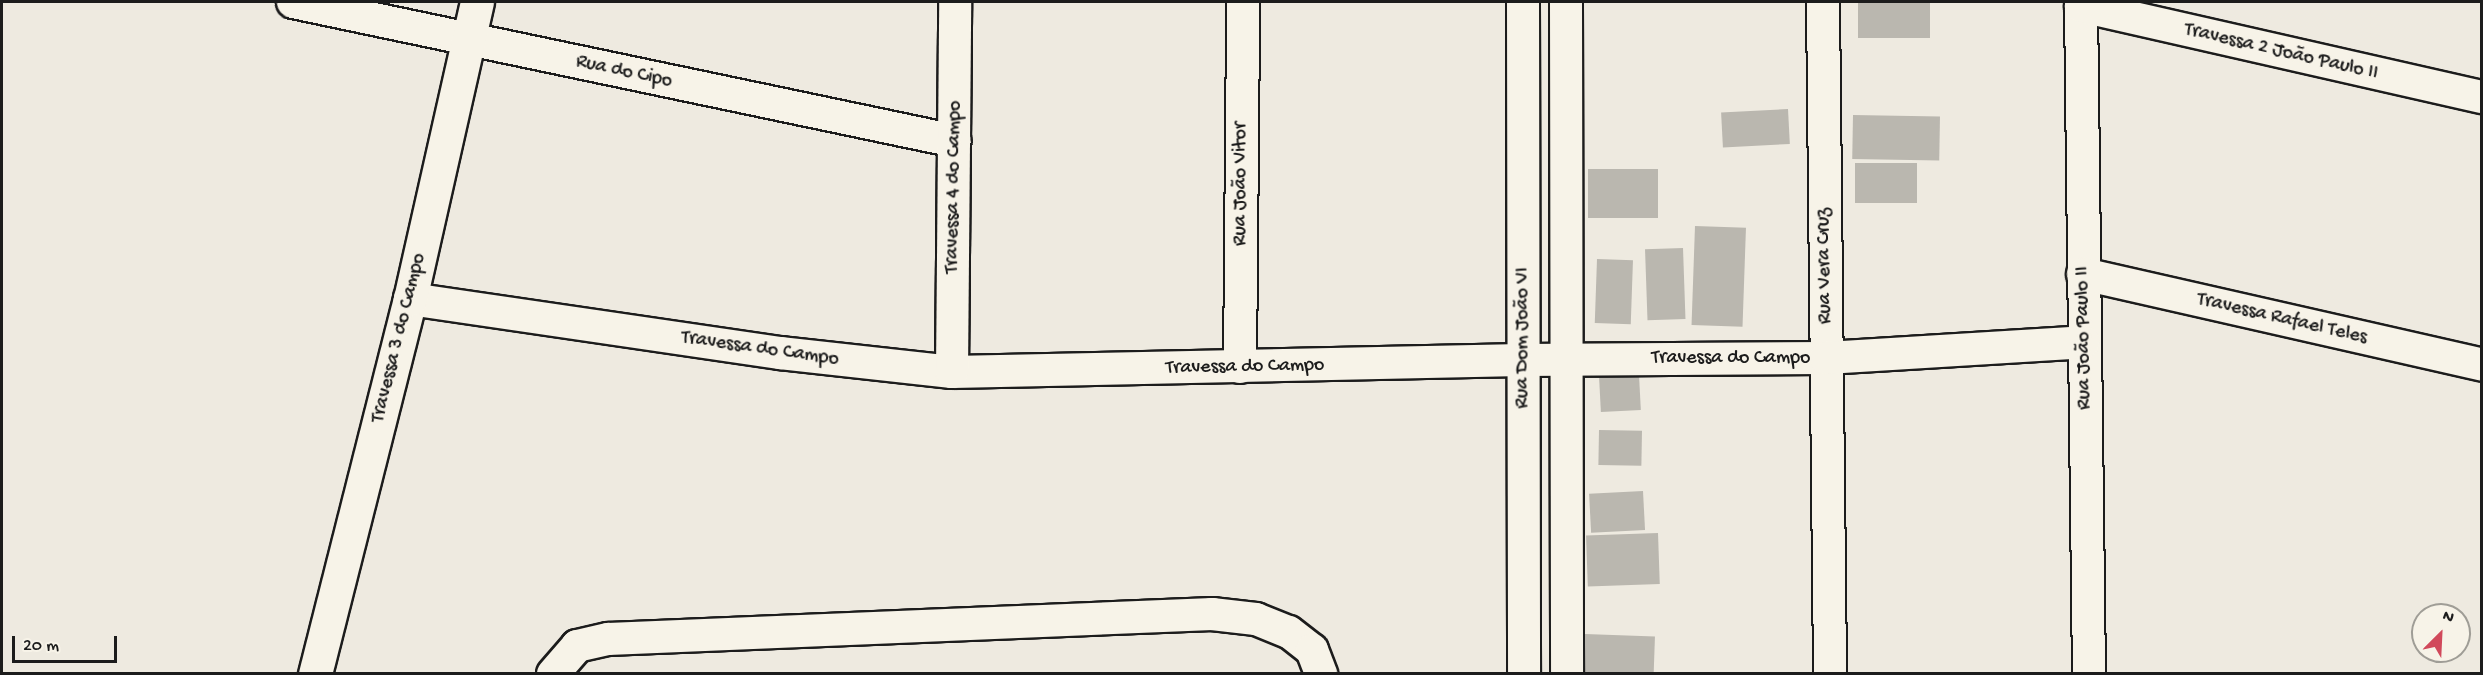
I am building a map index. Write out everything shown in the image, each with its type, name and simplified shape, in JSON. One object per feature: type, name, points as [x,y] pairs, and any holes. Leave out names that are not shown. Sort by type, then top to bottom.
[{"type":"main road","name":"Travessa 3 do Campo","points":[[315,674],[410,299],[477,2]]},
{"type":"street","name":"Rua do Cipo","points":[[293,2],[955,141]]},
{"type":"street","name":"Travessa 4 do Campo","points":[[952,372],[955,2]]},
{"type":"street","name":"Rua João Vitor","points":[[1240,366],[1243,2]]},
{"type":"street","name":"Rua Dom João VI","points":[[1523,2],[1524,674]]},
{"type":"street","points":[[1566,2],[1567,674]]},
{"type":"street","name":"Rua Vera Cruz","points":[[1823,2],[1830,674]]},
{"type":"street","name":"Travessa 2 João Paulo II","points":[[2081,4],[2481,97]]},
{"type":"street","name":"Rua João Paulo II","points":[[2081,4],[2089,674]]},
{"type":"street","name":"Travessa Rafael Teles","points":[[2083,274],[2481,365]]},
{"type":"street","name":"Travessa do Campo","points":[[410,299],[791,354],[952,372],[1567,359],[1826,358],[2084,342]]},
{"type":"street","points":[[553,674],[577,646],[608,639],[1212,614],[1256,619],[1289,632],[1312,650],[1321,674]]},
{"type":"building","points":[[1858,2],[1930,2],[1930,38],[1858,38]]},
{"type":"building","points":[[1788,109],[1790,144],[1723,147],[1721,113]]},
{"type":"building","points":[[1853,115],[1940,117],[1939,161],[1852,159]]},
{"type":"building","points":[[1855,163],[1917,163],[1917,203],[1855,203]]},
{"type":"building","points":[[1588,169],[1658,169],[1658,218],[1588,218]]},
{"type":"building","points":[[1695,226],[1746,228],[1743,327],[1692,325]]},
{"type":"building","points":[[1683,248],[1685,319],[1648,320],[1645,249]]},
{"type":"building","points":[[1597,259],[1633,260],[1631,324],[1595,323]]},
{"type":"building","points":[[1639,375],[1641,410],[1601,412],[1599,377]]},
{"type":"building","points":[[1599,430],[1642,431],[1641,466],[1598,465]]},
{"type":"building","points":[[1643,491],[1645,530],[1591,533],[1589,494]]},
{"type":"building","points":[[1658,533],[1660,584],[1588,586],[1586,536]]},
{"type":"building","points":[[1585,634],[1655,636],[1654,674],[1584,672]]}]
